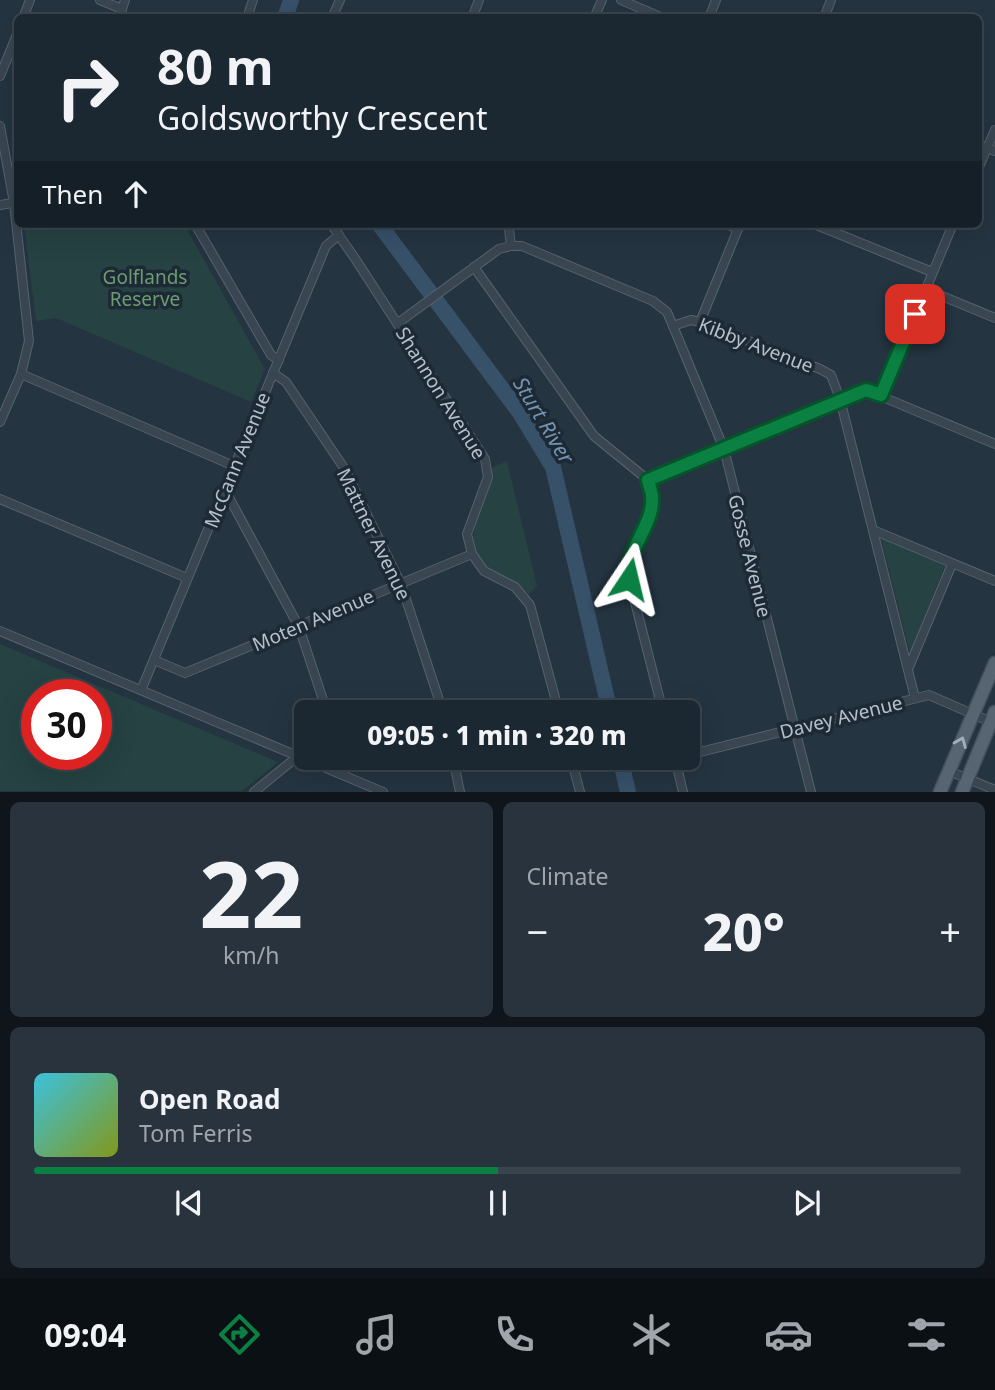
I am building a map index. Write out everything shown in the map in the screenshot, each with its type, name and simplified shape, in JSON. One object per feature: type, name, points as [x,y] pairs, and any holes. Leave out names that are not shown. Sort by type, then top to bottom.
[{"type":"main road","points":[[940,792],[995,663]]},
{"type":"main road","points":[[962,792],[993,717]]},
{"type":"street","points":[[100,0],[122,9]]},
{"type":"street","points":[[621,0],[654,14]]},
{"type":"street","points":[[0,76],[14,42]]},
{"type":"street","points":[[0,126],[14,192]]},
{"type":"street","points":[[991,150],[995,130]]},
{"type":"street","points":[[0,422],[21,374],[29,341],[18,228]]},
{"type":"street","points":[[197,228],[271,355],[279,360]]},
{"type":"street","name":"Shannon Avenue","points":[[334,228],[485,459],[488,477],[467,534],[472,554]]},
{"type":"street","points":[[398,323],[499,249],[511,246],[509,228]]},
{"type":"street","points":[[699,322],[738,228]]},
{"type":"street","points":[[824,228],[932,272]]},
{"type":"street","points":[[881,395],[951,228]]},
{"type":"street","name":"McCann Avenue","points":[[142,688],[326,246],[338,235]]},
{"type":"street","name":"Kibby Avenue","points":[[511,246],[522,246],[653,301],[667,312],[673,326],[691,320],[699,322],[831,375],[840,399],[915,698]]},
{"type":"street","points":[[474,267],[594,436],[648,480],[652,498],[648,519],[628,566],[660,700]]},
{"type":"street","points":[[925,289],[995,318]]},
{"type":"street","name":"Gosse Avenue","points":[[673,326],[724,449],[811,792]]},
{"type":"street","name":"Mattner Avenue","points":[[273,373],[286,382],[344,468],[401,584],[439,700]]},
{"type":"street","points":[[21,374],[234,466]]},
{"type":"street","points":[[648,480],[866,390],[995,444]]},
{"type":"street","points":[[225,490],[299,627],[323,700]]},
{"type":"street","points":[[0,499],[187,578]]},
{"type":"street","points":[[873,530],[995,582]]},
{"type":"street","points":[[472,554],[484,571],[515,587],[530,605],[556,700]]},
{"type":"street","name":"Moten Avenue","points":[[154,660],[185,673],[472,554]]},
{"type":"street","points":[[908,667],[952,564]]},
{"type":"street","points":[[0,631],[142,688],[294,754]]},
{"type":"street","name":"Davey Avenue","points":[[700,752],[929,695],[972,714],[993,717]]},
{"type":"street","points":[[254,792],[294,759]]},
{"type":"street","points":[[332,770],[383,792]]},
{"type":"street","points":[[343,770],[344,775]]},
{"type":"street","points":[[455,770],[460,792]]},
{"type":"street","points":[[574,770],[580,792]]},
{"type":"street","points":[[678,770],[683,792]]},
{"type":"street","points":[[949,771],[995,790]]},
{"type":"green space","name":"Golflands Reserve","points":[[24,228],[186,228],[265,369],[251,402],[56,318],[36,321]]},
{"type":"green space","points":[[507,461],[537,586],[529,594],[486,567],[477,557],[474,545],[477,520],[492,468]]},
{"type":"green space","points":[[881,538],[945,565],[910,653]]},
{"type":"green space","points":[[0,644],[82,679],[21,679],[21,770],[112,770],[112,692],[278,762],[242,791],[0,791]]},
{"type":"waterway","name":"Sturt River","points":[[286,14],[291,0]]},
{"type":"waterway","name":"Sturt River","points":[[382,228],[520,413],[553,467],[607,700]]},
{"type":"waterway","name":"Sturt River","points":[[623,770],[628,792]]},
{"type":"route","points":[[629,579],[630,556],[648,519],[652,498],[648,480],[833,402],[866,390],[881,395],[915,314]]}]
